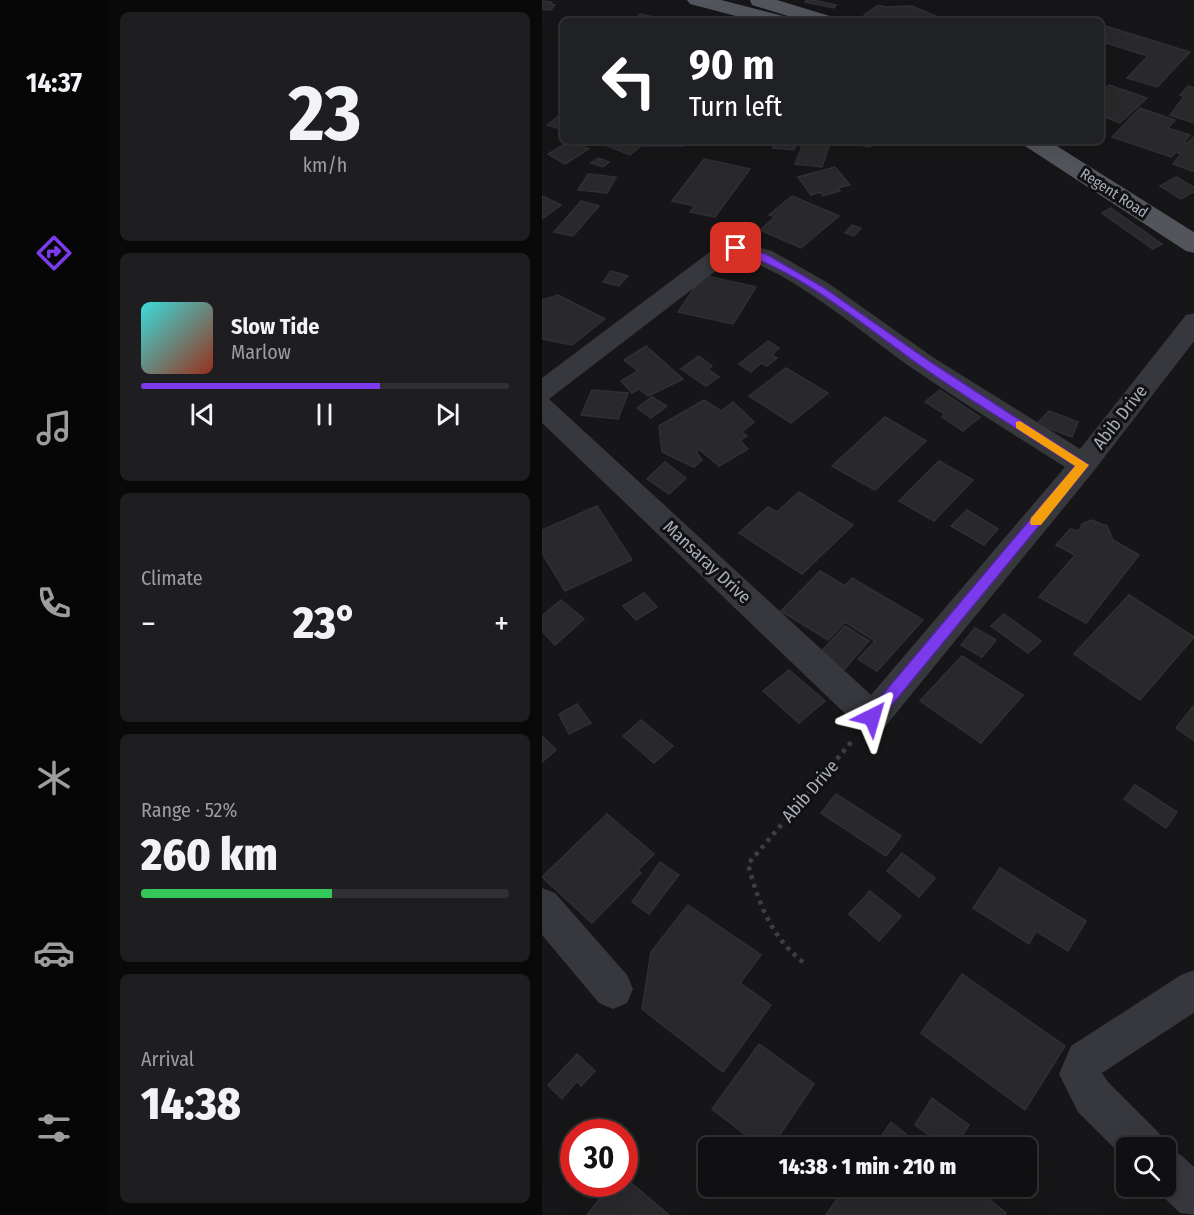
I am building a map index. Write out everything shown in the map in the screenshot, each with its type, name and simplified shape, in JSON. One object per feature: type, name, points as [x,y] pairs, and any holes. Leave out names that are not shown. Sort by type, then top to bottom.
[{"type":"main road","points":[[697,0],[768,18]]},
{"type":"main road","points":[[753,0],[816,18]]},
{"type":"main road","name":"Regent Road","points":[[1038,144],[1194,245]]},
{"type":"main road","name":"Regent Road","points":[[1070,144],[1194,224]]},
{"type":"street","points":[[542,392],[720,256],[730,250],[741,248],[762,256],[819,289],[925,364],[1083,465]]},
{"type":"street","name":"Abib Drive","points":[[872,717],[1083,465],[1194,321]]},
{"type":"street","name":"Mansaray Drive","points":[[542,407],[872,717]]},
{"type":"street","points":[[542,906],[613,989]]},
{"type":"street","points":[[1133,1137],[1093,1097],[1079,1074],[1085,1060],[1194,989]]},
{"type":"street","points":[[1176,1180],[1194,1198]]},
{"type":"path","name":"Abib Drive","points":[[803,962],[788,950],[759,904],[748,864],[872,717]]},
{"type":"building","points":[[807,0],[836,5],[834,8],[805,2]]},
{"type":"building","points":[[542,1],[552,2],[551,4],[555,5],[551,10],[542,9]]},
{"type":"building","points":[[878,5],[912,6],[940,18],[864,18],[864,15]]},
{"type":"building","points":[[640,14],[653,17],[652,18],[637,18]]},
{"type":"building","points":[[1104,26],[1190,52],[1157,87],[1127,78],[1148,56],[1104,43]]},
{"type":"building","points":[[1109,85],[1147,98],[1120,123],[1104,117],[1104,90]]},
{"type":"building","points":[[1188,86],[1195,88],[1195,123],[1170,115],[1184,97],[1180,95]]},
{"type":"building","points":[[1140,108],[1175,120],[1168,128],[1190,135],[1184,142],[1187,143],[1195,136],[1195,172],[1173,164],[1181,154],[1176,152],[1171,157],[1112,137]]},
{"type":"building","points":[[560,115],[560,129],[547,125]]},
{"type":"building","points":[[565,144],[577,144],[589,149],[565,164],[548,154]]},
{"type":"building","points":[[602,144],[642,145],[630,155]]},
{"type":"building","points":[[642,144],[684,144],[684,146],[642,146]]},
{"type":"building","points":[[774,144],[796,144],[794,150],[773,148]]},
{"type":"building","points":[[803,144],[830,144],[822,167],[795,164]]},
{"type":"building","points":[[853,144],[872,144],[870,147]]},
{"type":"building","points":[[598,158],[609,162],[603,167],[591,163]]},
{"type":"building","points":[[704,159],[750,169],[715,217],[690,212],[695,206],[672,201]]},
{"type":"building","points":[[835,167],[850,185],[837,188],[840,191],[823,196],[820,192],[811,195],[798,177]]},
{"type":"building","points":[[588,174],[616,177],[607,193],[578,190]]},
{"type":"building","points":[[1176,177],[1195,188],[1195,191],[1181,199],[1160,186]]},
{"type":"building","points":[[542,196],[561,205],[542,219]]},
{"type":"building","points":[[792,196],[839,216],[801,248],[760,230],[775,217],[769,215]]},
{"type":"building","points":[[581,201],[599,206],[573,236],[554,232]]},
{"type":"building","points":[[1111,208],[1162,244],[1153,249],[1102,213]]},
{"type":"building","points":[[852,225],[861,228],[854,236],[845,233]]},
{"type":"building","points":[[611,271],[628,276],[619,286],[603,282]]},
{"type":"building","points":[[703,275],[756,287],[733,324],[678,312]]},
{"type":"building","points":[[558,295],[605,319],[572,345],[542,339],[542,300]]},
{"type":"building","points":[[768,341],[779,348],[772,355],[777,358],[767,366],[761,363],[751,372],[739,364]]},
{"type":"building","points":[[646,346],[683,379],[648,396],[639,389],[632,393],[621,381],[638,371],[624,360]]},
{"type":"building","points":[[699,356],[712,366],[708,369],[719,377],[706,386],[681,369]]},
{"type":"building","points":[[786,368],[828,393],[791,423],[749,396]]},
{"type":"building","points":[[592,390],[628,393],[618,419],[581,415]]},
{"type":"building","points":[[940,390],[980,417],[963,431],[942,417],[945,414],[925,402]]},
{"type":"building","points":[[652,397],[667,406],[651,418],[637,408]]},
{"type":"building","points":[[704,400],[721,411],[733,402],[754,422],[742,432],[747,436],[740,440],[748,449],[719,466],[700,450],[696,452],[702,460],[694,467],[662,452],[659,426]]},
{"type":"building","points":[[1049,411],[1078,422],[1072,437],[1037,424]]},
{"type":"building","points":[[885,417],[926,441],[875,490],[832,466]]},
{"type":"building","points":[[939,461],[973,480],[934,521],[899,501]]},
{"type":"building","points":[[665,462],[686,478],[669,494],[647,479]]},
{"type":"building","points":[[799,492],[853,525],[802,574],[739,533],[768,507],[777,512]]},
{"type":"building","points":[[597,506],[632,560],[565,591],[542,553],[542,530]]},
{"type":"building","points":[[967,510],[998,529],[984,545],[951,526]]},
{"type":"building","points":[[1091,520],[1107,526],[1113,540],[1139,555],[1086,623],[1039,597],[1075,555],[1056,545],[1070,529],[1079,531],[1082,524]]},
{"type":"building","points":[[820,571],[845,586],[852,578],[923,620],[877,671],[858,659],[875,641],[845,622],[828,640],[781,611]]},
{"type":"building","points":[[644,593],[657,607],[636,620],[623,606]]},
{"type":"building","points":[[1129,595],[1194,637],[1140,700],[1074,654]]},
{"type":"building","points":[[561,600],[584,619],[555,645],[542,631],[542,616]]},
{"type":"building","points":[[1004,614],[1041,641],[1028,653],[991,626]]},
{"type":"building","points":[[845,626],[869,641],[840,674],[815,658]]},
{"type":"building","points":[[975,628],[996,640],[982,657],[961,645]]},
{"type":"building","points":[[962,656],[1023,695],[981,743],[920,701]]},
{"type":"building","points":[[789,670],[825,701],[799,723],[763,691]]},
{"type":"building","points":[[577,704],[591,723],[569,734],[559,714]]},
{"type":"building","points":[[1195,704],[1195,741],[1176,728]]},
{"type":"building","points":[[641,720],[673,746],[654,763],[623,736]]},
{"type":"building","points":[[542,736],[556,750],[542,762]]},
{"type":"building","points":[[1135,785],[1177,812],[1166,828],[1124,799]]},
{"type":"building","points":[[836,794],[901,836],[886,856],[821,813]]},
{"type":"building","points":[[607,814],[654,854],[638,870],[641,873],[592,923],[542,877]]},
{"type":"building","points":[[902,853],[935,878],[919,897],[887,871]]},
{"type":"building","points":[[660,862],[679,875],[649,914],[632,902]]},
{"type":"building","points":[[1000,868],[1086,921],[1068,951],[1036,931],[1029,944],[973,908]]},
{"type":"building","points":[[870,891],[901,916],[879,941],[849,914]]},
{"type":"building","points":[[688,905],[761,955],[740,983],[771,1005],[723,1072],[642,1009],[651,952]]},
{"type":"building","points":[[962,974],[1065,1046],[1025,1110],[921,1033]]},
{"type":"building","points":[[759,1044],[814,1084],[778,1137],[749,1137],[712,1109]]},
{"type":"building","points":[[577,1054],[595,1071],[581,1086],[577,1081],[562,1099],[548,1085]]},
{"type":"building","points":[[932,1098],[969,1125],[962,1137],[932,1137],[915,1125]]},
{"type":"building","points":[[891,1122],[909,1137],[881,1137]]},
{"type":"building","points":[[638,1189],[669,1215],[587,1215],[601,1197],[638,1197]]},
{"type":"building","points":[[838,1197],[986,1197],[1006,1213],[1005,1215],[826,1215]]},
{"type":"slow traffic","points":[[1020,425],[1083,465],[1036,522]]},
{"type":"route","points":[[736,248],[762,256],[819,289],[925,364],[1083,465],[872,717]]}]
